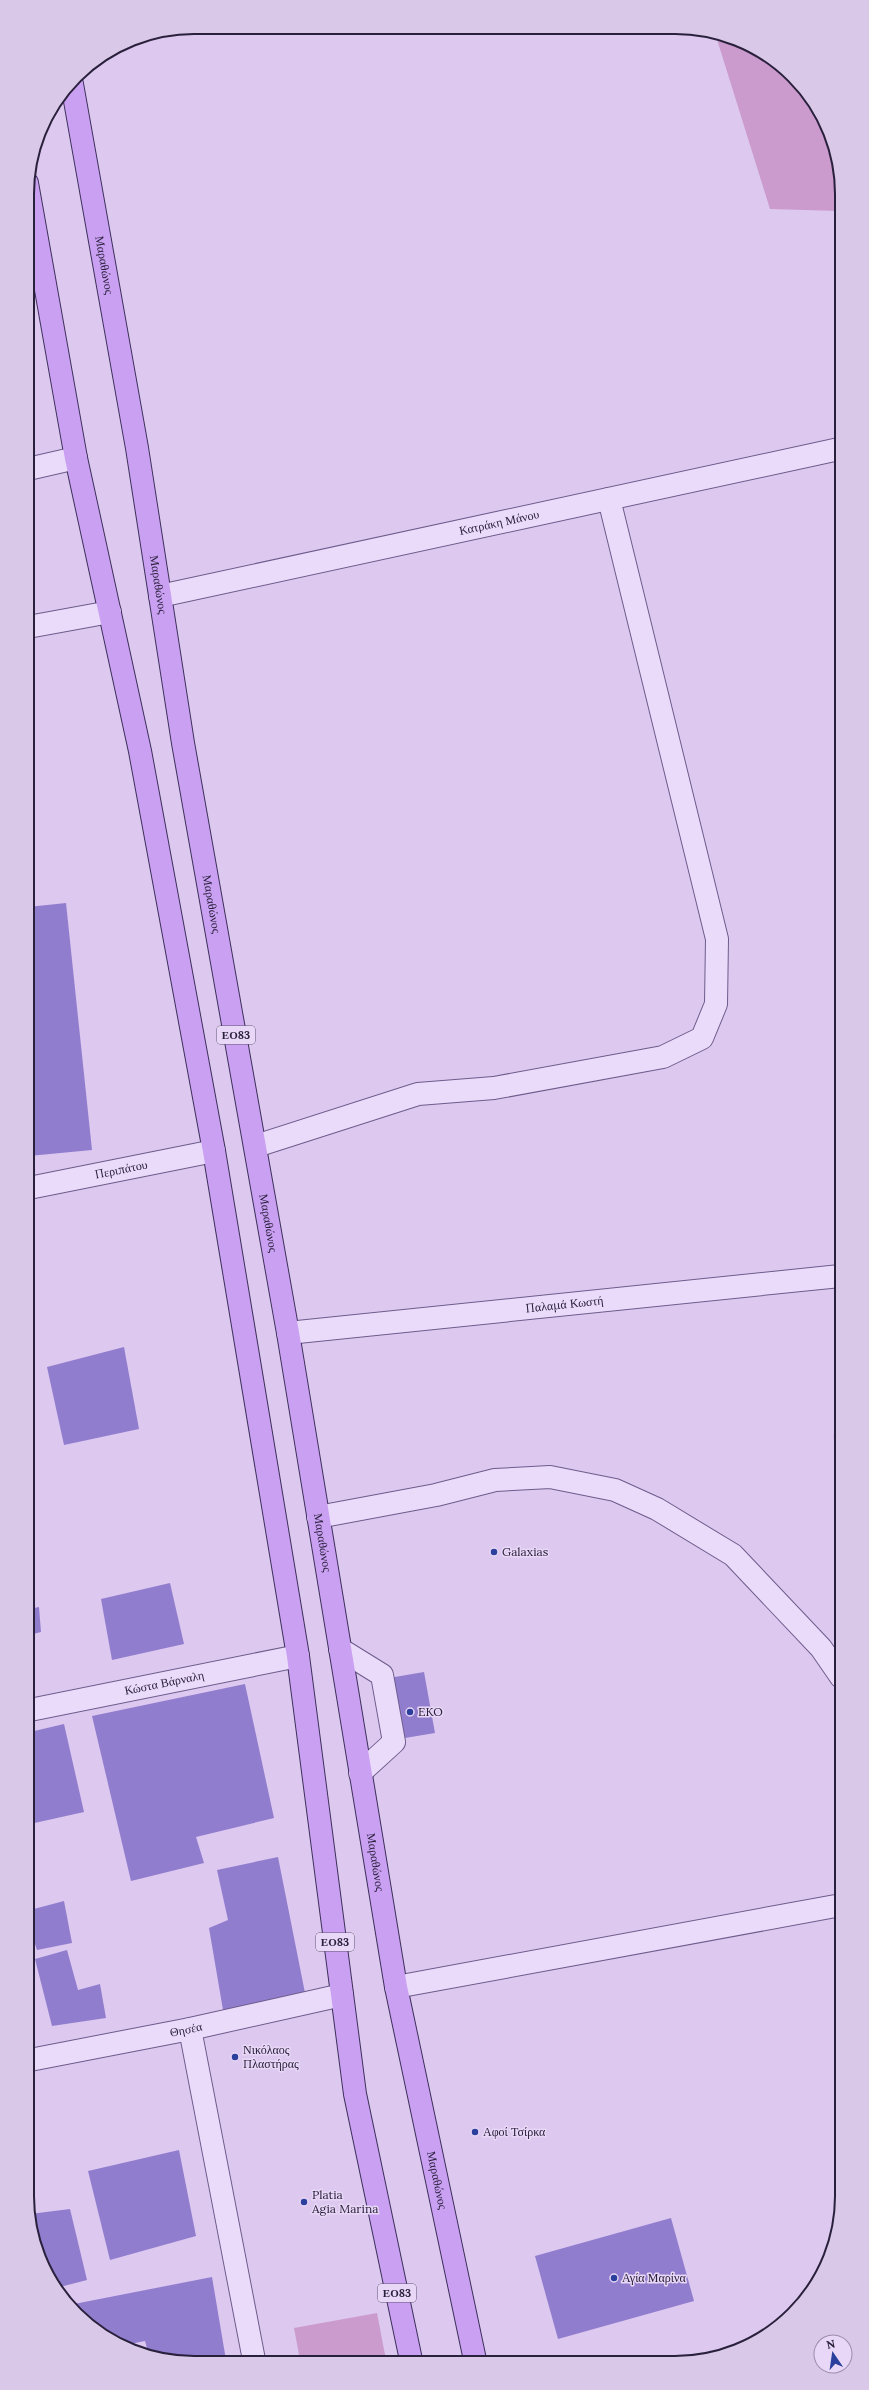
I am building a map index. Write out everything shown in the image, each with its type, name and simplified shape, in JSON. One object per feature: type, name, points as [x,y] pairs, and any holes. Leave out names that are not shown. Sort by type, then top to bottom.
[{"type":"main road","name":"Μαραθώνος","points":[[73,90],[137,448],[183,743],[256,1146],[288,1333],[396,1987],[474,2356]]},
{"type":"main road","name":"ΕΟ83","points":[[34,222],[76,458],[142,759],[214,1151],[298,1656],[355,2094],[410,2356]]},
{"type":"street","name":"Κατράκη Μάνου","points":[[160,596],[835,450]]},
{"type":"street","points":[[34,468],[76,458]]},
{"type":"street","points":[[256,1146],[418,1094],[494,1088],[663,1057],[702,1038],[716,1004],[717,939],[609,499]]},
{"type":"street","points":[[34,626],[110,612]]},
{"type":"street","name":"Περιπάτου","points":[[34,1187],[214,1151]]},
{"type":"street","name":"Παλαμά Κωστή","points":[[288,1333],[835,1277]]},
{"type":"street","points":[[318,1517],[436,1495],[495,1480],[550,1477],[615,1490],[657,1509],[733,1556],[821,1648],[835,1668]]},
{"type":"street","points":[[340,1649],[382,1675],[394,1742],[360,1773]]},
{"type":"street","name":"Κώστα Βάρναλη","points":[[34,1709],[298,1656]]},
{"type":"street","points":[[396,1987],[835,1906]]},
{"type":"street","name":"Θησέα","points":[[34,2059],[190,2030],[342,1995]]},
{"type":"street","points":[[190,2030],[253,2356]]},
{"type":"shaded area","points":[[717,39],[755,55],[788,81],[814,114],[830,153],[835,184],[835,211],[770,209]]},
{"type":"shaded area","points":[[833,1435],[835,1435],[835,1446]]},
{"type":"shaded area","points":[[377,2313],[385,2356],[299,2356],[294,2328]]},
{"type":"building","points":[[66,903],[92,1150],[34,1156],[34,906]]},
{"type":"building","points":[[124,1347],[139,1429],[64,1445],[47,1367]]},
{"type":"building","points":[[170,1583],[184,1644],[112,1660],[101,1599]]},
{"type":"building","points":[[39,1607],[41,1632],[34,1634],[34,1608]]},
{"type":"building","points":[[424,1672],[435,1733],[399,1739],[389,1678]]},
{"type":"building","points":[[245,1684],[274,1818],[196,1837],[204,1863],[131,1881],[92,1716]]},
{"type":"building","points":[[64,1724],[84,1812],[34,1823],[34,1731]]},
{"type":"building","points":[[278,1857],[305,1993],[223,2010],[209,1928],[228,1920],[217,1870]]},
{"type":"building","points":[[64,1901],[72,1943],[37,1950],[34,1941],[34,1909]]},
{"type":"building","points":[[67,1950],[78,1990],[100,1984],[106,2018],[52,2026],[35,1959]]},
{"type":"building","points":[[179,2150],[196,2236],[110,2260],[88,2171]]},
{"type":"building","points":[[70,2209],[87,2280],[62,2286],[55,2276],[46,2257],[39,2237],[35,2213]]},
{"type":"building","name":"Αγία Μαρίνα","points":[[671,2218],[694,2301],[558,2339],[535,2256]]},
{"type":"building","points":[[212,2277],[225,2356],[184,2356],[153,2351],[147,2349],[145,2341],[132,2344],[114,2335],[97,2323],[76,2304]]},
{"type":"place","name":"Galaxias","points":[[494,1552]]},
{"type":"place","name":"EKO","points":[[410,1712]]},
{"type":"place","name":"Νικόλαος Πλαστήρας","points":[[235,2057]]},
{"type":"place","name":"Αφοί Τσίρκα","points":[[475,2132]]},
{"type":"place","name":"Platia Agia Marina","points":[[304,2202]]},
{"type":"place","name":"Αγία Μαρίνα","points":[[614,2278]]}]
